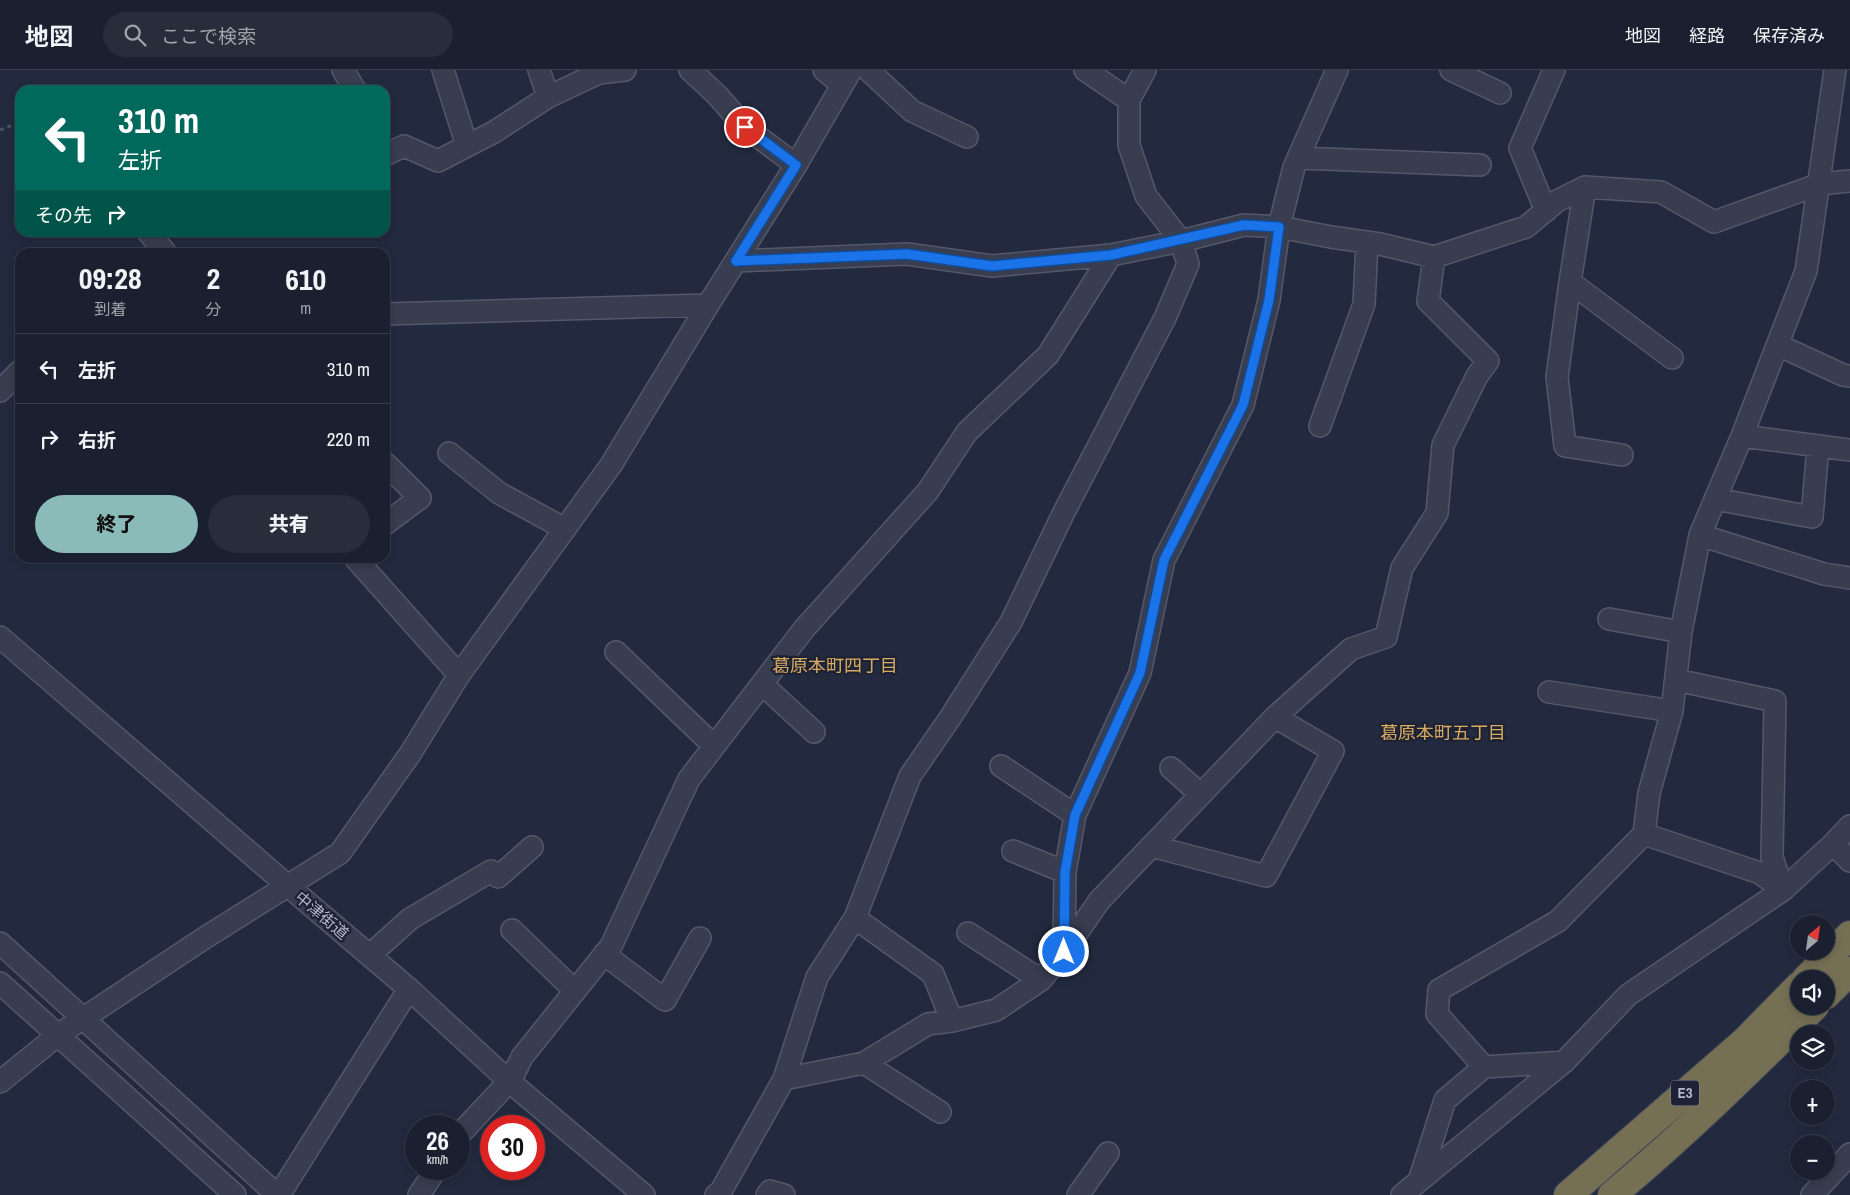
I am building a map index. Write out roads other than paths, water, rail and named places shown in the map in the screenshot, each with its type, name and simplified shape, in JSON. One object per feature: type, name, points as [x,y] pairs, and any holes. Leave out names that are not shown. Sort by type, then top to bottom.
[{"type":"highway","points":[[1815,970],[1850,935]]},
{"type":"highway","points":[[1835,986],[1850,971]]},
{"type":"highway","name":"E3","points":[[1568,1195],[1745,1040],[1790,995]]},
{"type":"highway","name":"E3","points":[[1612,1195],[1637,1175],[1763,1058],[1806,1015]]},
{"type":"street","points":[[343,70],[352,85]]},
{"type":"street","points":[[443,70],[467,146]]},
{"type":"street","points":[[539,70],[548,96]]},
{"type":"street","points":[[390,148],[404,146],[438,161],[494,132],[548,96],[599,73],[624,70]]},
{"type":"street","points":[[690,70],[717,95],[745,127],[796,165]]},
{"type":"street","points":[[0,1082],[58,1035],[206,937],[340,853],[410,754],[459,675],[611,466],[708,305],[796,165],[847,77],[824,70]]},
{"type":"street","points":[[868,70],[912,112],[967,137]]},
{"type":"street","points":[[1085,70],[1129,100]]},
{"type":"street","points":[[716,1195],[721,1191],[784,1079],[817,977],[855,918],[910,776],[950,718],[1011,622],[1064,512],[1165,318],[1188,264],[1181,241],[1146,196],[1129,145],[1129,100],[1145,70]]},
{"type":"street","points":[[1064,952],[1065,872],[1075,815],[1140,673],[1164,560],[1243,405],[1269,300],[1279,227],[1294,167],[1337,70]]},
{"type":"street","points":[[1451,70],[1500,93]]},
{"type":"street","points":[[1546,211],[1520,148],[1554,70]]},
{"type":"street","points":[[1484,1067],[1436,1014],[1439,990],[1558,921],[1644,834],[1649,793],[1672,711],[1681,632],[1700,535],[1742,436],[1806,272],[1835,70]]},
{"type":"street","points":[[1298,158],[1480,165]]},
{"type":"street","points":[[736,261],[907,254],[992,266],[1111,255],[1181,241],[1244,225],[1279,227],[1367,242],[1434,257],[1526,227],[1556,201],[1585,187],[1661,192],[1714,222],[1820,184],[1850,181]]},
{"type":"street","points":[[1585,187],[1557,377],[1565,446],[1622,455]]},
{"type":"street","points":[[152,237],[162,248]]},
{"type":"street","points":[[1320,426],[1364,304],[1367,242]]},
{"type":"street","points":[[470,1123],[510,1082],[522,1057],[611,946],[689,779],[804,629],[928,491],[967,432],[1048,355],[1111,255]]},
{"type":"street","points":[[784,1079],[864,1063],[928,1024],[952,1021],[996,1010],[1041,980],[1064,952],[1099,901],[1275,717],[1351,648],[1386,636],[1402,568],[1437,513],[1443,444],[1477,376],[1488,361],[1428,301],[1434,257]]},
{"type":"street","points":[[1570,282],[1672,358]]},
{"type":"street","points":[[390,314],[708,305]]},
{"type":"street","points":[[1778,345],[1850,376]]},
{"type":"street","points":[[0,391],[15,376]]},
{"type":"street","points":[[1742,436],[1850,450]]},
{"type":"street","points":[[1715,499],[1812,517],[1818,446]]},
{"type":"street","points":[[449,453],[499,493],[565,529]]},
{"type":"street","points":[[390,468],[420,498],[390,520]]},
{"type":"street","points":[[1700,535],[1824,574],[1850,578]]},
{"type":"street","points":[[359,563],[459,675]]},
{"type":"street","points":[[1610,619],[1681,632]]},
{"type":"street","name":"中津街道","points":[[0,637],[409,988],[510,1082],[644,1195]]},
{"type":"street","points":[[616,652],[714,746]]},
{"type":"street","points":[[1676,680],[1775,701],[1772,857],[1783,890]]},
{"type":"street","points":[[762,684],[814,732]]},
{"type":"street","points":[[1549,692],[1672,711]]},
{"type":"street","points":[[1151,846],[1266,876],[1333,751],[1275,717]]},
{"type":"street","points":[[1001,766],[1075,815]]},
{"type":"street","points":[[1171,768],[1200,794]]},
{"type":"street","points":[[1402,1195],[1564,1062],[1628,995],[1783,890],[1850,826]]},
{"type":"street","points":[[1644,834],[1760,873],[1783,890]]},
{"type":"street","points":[[1832,844],[1850,861]]},
{"type":"street","points":[[370,955],[410,919],[491,871],[498,877],[532,847]]},
{"type":"street","points":[[1013,851],[1065,872]]},
{"type":"street","points":[[855,918],[933,974],[952,1021]]},
{"type":"street","points":[[512,930],[575,991]]},
{"type":"street","points":[[968,933],[1041,980]]},
{"type":"street","points":[[604,954],[665,1000],[700,938]]},
{"type":"street","points":[[0,943],[278,1195],[409,988]]},
{"type":"street","points":[[0,983],[235,1195]]},
{"type":"street","points":[[1419,1181],[1445,1100],[1484,1067],[1564,1062]]},
{"type":"street","points":[[864,1063],[940,1112]]},
{"type":"street","points":[[1078,1195],[1108,1153]]},
{"type":"street","points":[[1812,1195],[1850,1154]]},
{"type":"street","points":[[419,1195],[429,1180]]},
{"type":"street","points":[[767,1195],[770,1191],[784,1195]]},
{"type":"district","name":"葛原本町四丁目","points":[[835,666]]},
{"type":"district","name":"葛原本町五丁目","points":[[1443,733]]}]
